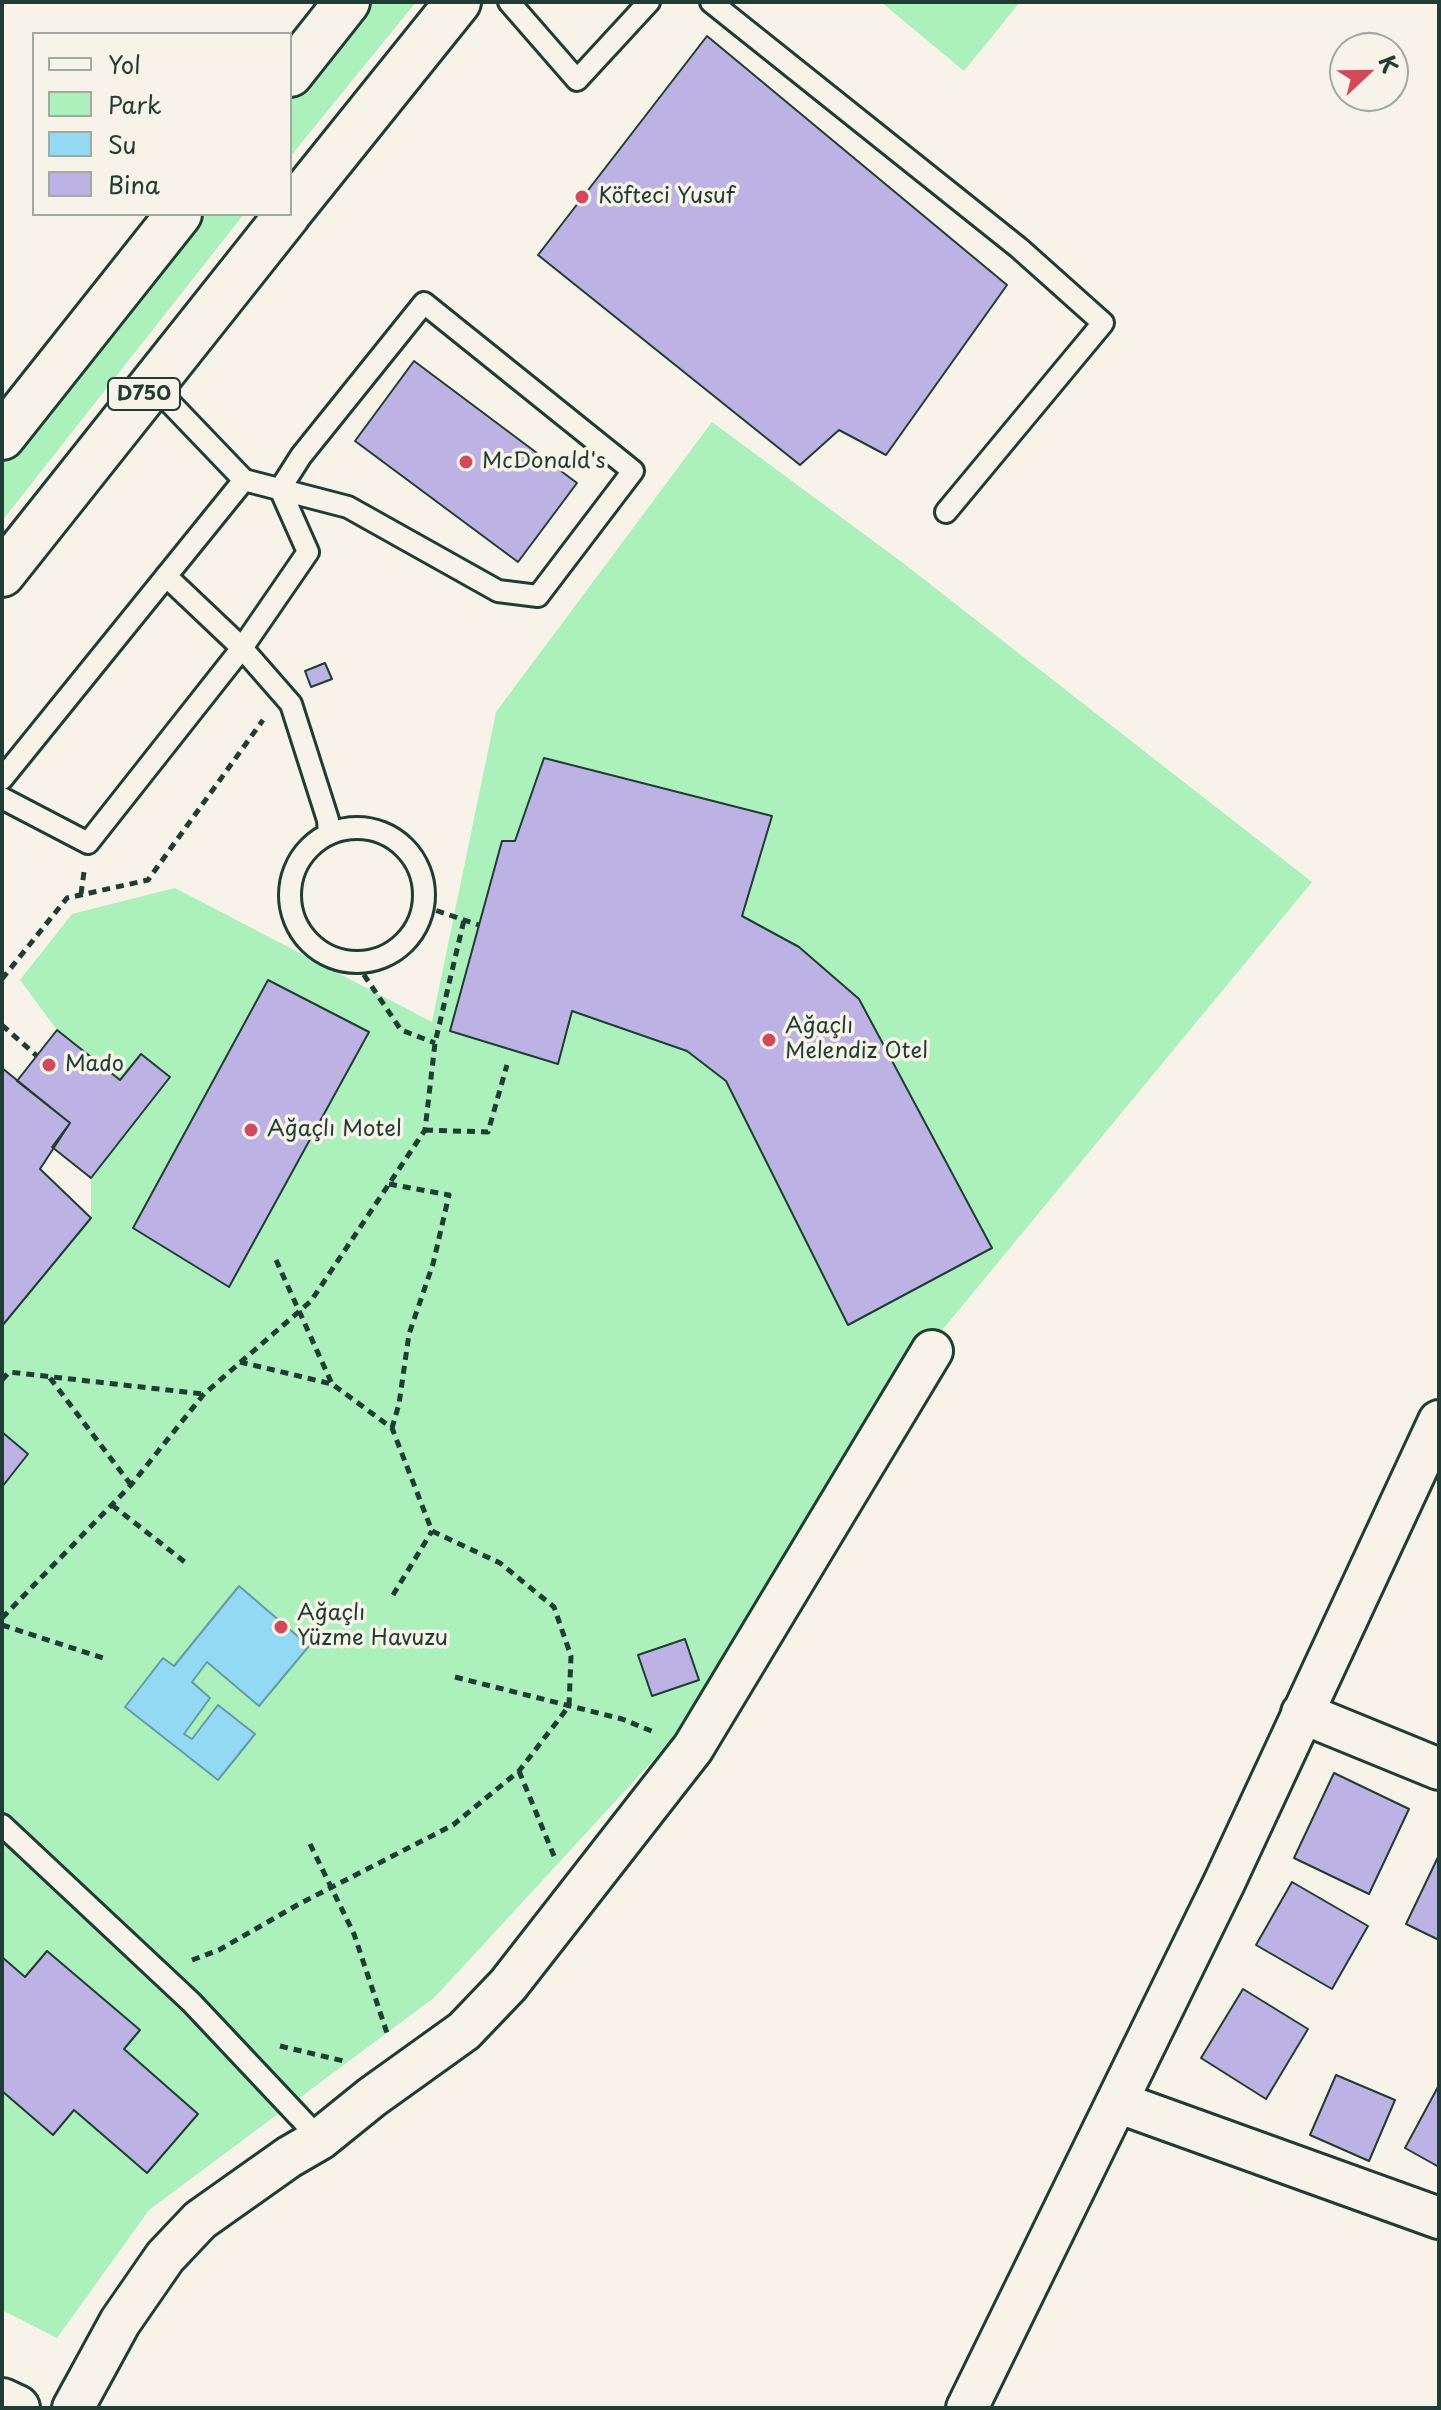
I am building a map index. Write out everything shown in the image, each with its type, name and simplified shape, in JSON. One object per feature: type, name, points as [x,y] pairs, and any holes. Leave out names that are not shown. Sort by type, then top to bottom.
[{"type":"highway","points":[[292,71],[347,2]]},
{"type":"highway","name":"D750","points":[[292,209],[458,2]]},
{"type":"highway","points":[[2,437],[177,216]]},
{"type":"highway","name":"D750","points":[[2,574],[287,216]]},
{"type":"highway","points":[[2,2401],[17,2408]]},
{"type":"street","points":[[73,2408],[120,2322],[165,2257],[200,2220],[289,2157],[320,2139],[464,2031],[508,1985],[693,1748],[932,1351]]},
{"type":"street","points":[[967,2408],[1117,2102],[1439,1421]]},
{"type":"street","points":[[1302,1713],[1439,1769]]},
{"type":"street","points":[[1117,2102],[1439,2218]]},
{"type":"lane","points":[[509,2],[577,80],[649,2]]},
{"type":"lane","points":[[711,2],[1019,248],[1103,323],[946,512]]},
{"type":"lane","points":[[152,384],[244,480],[348,507],[498,591],[538,596],[633,471],[424,303],[301,456],[280,489]]},
{"type":"lane","points":[[2,779],[244,480]]},
{"type":"lane","points":[[2,798],[88,843],[242,648],[308,552],[280,489]]},
{"type":"lane","points":[[166,576],[242,648],[291,704],[328,820],[329,834]]},
{"type":"lane","points":[[358,827],[379,831],[398,841],[412,856],[422,876],[423,906],[411,936],[396,951],[377,960],[356,963],[335,960],[317,949],[302,934],[292,915],[289,894],[293,873],[303,854],[329,834],[358,827]]},
{"type":"lane","points":[[2,1825],[174,1986],[320,2139]]},
{"type":"path","points":[[2,979],[67,898],[148,880],[245,750],[280,692]]},
{"type":"path","points":[[423,906],[479,925]]},
{"type":"path","points":[[2,1618],[131,1485],[204,1394],[311,1301],[425,1130],[435,1043],[464,920]]},
{"type":"path","points":[[356,963],[401,1030],[435,1043]]},
{"type":"path","points":[[2,1025],[37,1056]]},
{"type":"path","points":[[425,1130],[488,1132],[507,1065]]},
{"type":"path","points":[[389,1184],[449,1195],[433,1264],[409,1334],[399,1404],[392,1428]]},
{"type":"path","points":[[276,1260],[301,1309],[332,1384]]},
{"type":"path","points":[[174,1986],[188,1961],[219,1950],[453,1825],[519,1771],[569,1706],[571,1656],[554,1607],[500,1563],[432,1531],[392,1428],[332,1384],[240,1362]]},
{"type":"path","points":[[2,1380],[9,1372],[204,1394]]},
{"type":"path","points":[[49,1378],[131,1485]]},
{"type":"path","points":[[112,1505],[186,1563]]},
{"type":"path","points":[[393,1595],[432,1531]]},
{"type":"path","points":[[2,1625],[106,1659]]},
{"type":"path","points":[[455,1677],[622,1719],[693,1748]]},
{"type":"path","points":[[519,1771],[571,1905]]},
{"type":"path","points":[[310,1844],[334,1887],[354,1934],[401,2076]]},
{"type":"path","points":[[208,2020],[269,2043],[401,2076]]},
{"type":"green space","points":[[367,2],[416,2],[292,155],[292,94]]},
{"type":"green space","points":[[881,2],[1020,2],[964,71]]},
{"type":"green space","points":[[193,216],[242,216],[2,521],[2,460]]},
{"type":"green space","points":[[712,422],[903,563],[1312,882],[882,1403],[694,1716],[435,1997],[149,2210],[57,2338],[2,2310],[2,1487],[28,1455],[2,1432],[2,1326],[91,1218],[91,1178],[170,1077],[141,1054],[120,1080],[57,1030],[20,980],[72,914],[175,888],[432,1022],[496,712]]},
{"type":"water","points":[[239,1586],[309,1646],[259,1706],[207,1662],[192,1682],[210,1698],[184,1734],[192,1739],[218,1705],[255,1734],[218,1780],[125,1707],[163,1658],[174,1666]]},
{"type":"building","points":[[707,36],[1007,285],[886,455],[839,430],[800,465],[538,255]]},
{"type":"building","name":"McDonald's","points":[[414,361],[577,483],[518,562],[355,441]]},
{"type":"building","points":[[325,663],[332,679],[311,687],[305,671]]},
{"type":"building","name":"Ağaçlı Melendiz Otel","points":[[544,758],[772,816],[742,916],[799,947],[859,999],[992,1248],[848,1325],[726,1081],[687,1051],[572,1011],[558,1064],[450,1031],[502,841],[515,841]]},
{"type":"building","name":"Ağaçlı Motel","points":[[268,980],[369,1032],[229,1287],[133,1228]]},
{"type":"building","points":[[57,1030],[120,1080],[141,1054],[170,1077],[91,1178],[52,1147],[70,1123],[17,1081]]},
{"type":"building","points":[[2,1068],[70,1123],[40,1169],[91,1218],[2,1326]]},
{"type":"building","points":[[2,1432],[28,1454],[2,1487]]},
{"type":"building","points":[[685,1639],[699,1680],[652,1696],[638,1655]]},
{"type":"building","points":[[1334,1773],[1409,1809],[1369,1894],[1294,1858]]},
{"type":"building","points":[[1439,1855],[1439,1940],[1406,1924]]},
{"type":"building","points":[[1292,1882],[1368,1926],[1332,1989],[1256,1945]]},
{"type":"building","points":[[47,1951],[140,2030],[124,2049],[198,2114],[147,2173],[74,2110],[53,2135],[2,2091],[2,1957],[25,1977]]},
{"type":"building","points":[[1243,1989],[1308,2029],[1266,2099],[1201,2058]]},
{"type":"building","points":[[1336,2075],[1395,2100],[1369,2161],[1310,2135]]},
{"type":"building","points":[[1439,2085],[1439,2167],[1405,2148]]},
{"type":"place","name":"Köfteci Yusuf","points":[[582,197]]},
{"type":"place","name":"McDonald's","points":[[466,462]]},
{"type":"place","name":"Ağaçlı Melendiz Otel","points":[[769,1040]]},
{"type":"place","name":"Mado","points":[[49,1065]]},
{"type":"place","name":"Ağaçlı Motel","points":[[251,1130]]},
{"type":"place","name":"Ağaçlı Yüzme Havuzu","points":[[281,1627]]}]
